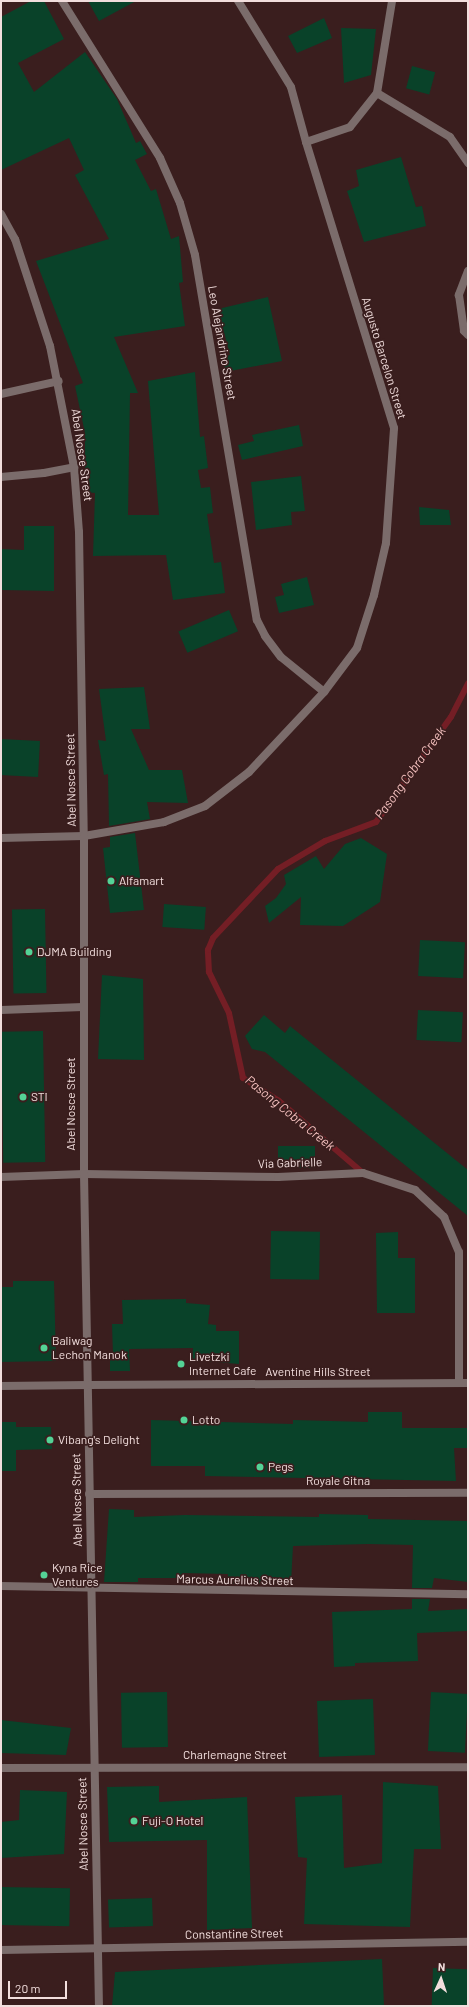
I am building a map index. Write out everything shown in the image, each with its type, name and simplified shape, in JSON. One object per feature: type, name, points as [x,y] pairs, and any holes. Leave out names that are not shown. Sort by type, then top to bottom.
[{"type":"street","name":"Leo Alejandrino Street","points":[[62,1],[160,158],[180,203],[195,255],[257,620],[265,636],[281,657],[324,692]]},
{"type":"street","name":"Augusto Barcelon Street","points":[[1,838],[84,836],[164,822],[205,806],[249,772],[324,692],[357,648],[374,595],[386,543],[394,428],[306,142],[291,87],[238,1]]},
{"type":"street","points":[[306,142],[350,127],[377,93],[392,1]]},
{"type":"street","points":[[377,93],[450,138],[467,158]]},
{"type":"street","name":"Abel Nosce Street","points":[[1,214],[16,239],[50,346],[59,381],[74,467],[79,532],[84,836],[84,1174],[90,1590],[99,2006]]},
{"type":"street","points":[[468,271],[459,295],[464,331],[468,335]]},
{"type":"street","points":[[1,394],[59,381]]},
{"type":"street","points":[[1,477],[74,467]]},
{"type":"street","points":[[1,1010],[83,1008]]},
{"type":"street","name":"Via Gabrielle","points":[[1,1177],[84,1174],[278,1177],[363,1173],[415,1190],[444,1217],[459,1252],[459,1383]]},
{"type":"street","name":"Aventine Hills Street","points":[[1,1386],[468,1383]]},
{"type":"street","name":"Royale Gitna","points":[[89,1494],[468,1493]]},
{"type":"street","name":"Marcus Aurelius Street","points":[[1,1586],[90,1590],[468,1594]]},
{"type":"street","name":"Charlemagne Street","points":[[1,1768],[94,1766],[468,1767]]},
{"type":"street","name":"Constantine Street","points":[[1,1950],[468,1942]]},
{"type":"building","points":[[31,1],[44,1],[64,39],[18,63],[34,92],[85,52],[117,99],[136,143],[140,141],[147,154],[135,160],[151,191],[156,189],[171,239],[179,236],[183,282],[179,283],[185,326],[114,337],[138,393],[130,393],[128,515],[159,515],[148,381],[195,372],[200,437],[204,436],[208,468],[198,470],[201,488],[210,487],[213,513],[207,514],[214,563],[221,562],[225,593],[173,600],[166,555],[93,556],[95,493],[85,492],[85,433],[75,386],[83,383],[36,261],[109,239],[75,175],[84,170],[69,138],[1,170],[1,17]]},
{"type":"building","points":[[88,1],[136,1],[99,21]]},
{"type":"building","points":[[324,18],[332,38],[297,53],[288,36]]},
{"type":"building","points":[[341,28],[376,29],[371,75],[344,83]]},
{"type":"building","points":[[412,66],[435,72],[429,94],[406,88]]},
{"type":"building","points":[[401,157],[416,207],[422,206],[426,226],[364,242],[347,191],[359,186],[356,170]]},
{"type":"building","points":[[268,297],[282,361],[225,372],[222,357],[230,355],[218,309]]},
{"type":"building","points":[[299,425],[303,446],[242,460],[238,445],[254,441],[252,435]]},
{"type":"building","points":[[301,476],[305,511],[291,512],[292,525],[256,530],[251,482]]},
{"type":"building","points":[[419,507],[449,510],[451,525],[420,525]]},
{"type":"building","points":[[24,526],[54,526],[54,591],[1,590],[1,549],[24,550]]},
{"type":"building","points":[[307,577],[314,605],[279,613],[275,597],[284,595],[281,584]]},
{"type":"building","points":[[229,610],[238,631],[187,653],[178,631]]},
{"type":"building","points":[[144,687],[150,729],[131,729],[149,770],[182,770],[188,803],[147,802],[150,819],[109,826],[108,774],[104,775],[98,740],[106,741],[99,689]]},
{"type":"building","points":[[1,739],[40,741],[38,777],[1,775]]},
{"type":"building","points":[[135,833],[144,910],[110,913],[103,848],[110,847],[110,837]]},
{"type":"building","points":[[361,838],[387,854],[380,902],[343,926],[300,925],[301,897],[269,923],[265,906],[276,898],[286,884],[284,875],[316,856],[324,869],[345,844]]},
{"type":"building","points":[[164,904],[206,907],[204,930],[162,927]]},
{"type":"building","name":"DJMA Building","points":[[45,909],[46,993],[13,994],[12,910]]},
{"type":"building","points":[[420,940],[465,942],[463,978],[418,976]]},
{"type":"building","points":[[102,975],[143,979],[144,1060],[98,1059]]},
{"type":"building","points":[[418,1010],[463,1012],[461,1042],[416,1040]]},
{"type":"building","points":[[264,1015],[285,1033],[290,1026],[468,1170],[468,1216],[265,1052],[252,1049],[245,1036]]},
{"type":"building","name":"STI","points":[[43,1031],[45,1162],[3,1163],[1,1032]]},
{"type":"building","points":[[278,1146],[315,1146],[315,1168],[278,1168]]},
{"type":"building","points":[[271,1231],[320,1232],[319,1280],[270,1279]]},
{"type":"building","points":[[398,1232],[398,1258],[415,1258],[415,1313],[377,1313],[376,1233]]},
{"type":"building","points":[[13,1281],[54,1281],[56,1361],[1,1362],[1,1287],[13,1287]]},
{"type":"building","points":[[186,1299],[186,1303],[210,1305],[208,1324],[216,1325],[216,1331],[239,1331],[239,1364],[192,1360],[193,1348],[129,1349],[130,1371],[110,1371],[110,1355],[113,1355],[112,1324],[123,1324],[122,1300]]},
{"type":"building","points":[[368,1412],[402,1412],[402,1428],[468,1428],[468,1448],[454,1448],[456,1481],[205,1476],[205,1466],[151,1466],[151,1420],[293,1424],[293,1420],[368,1422]]},
{"type":"building","points":[[1,1422],[16,1422],[16,1427],[51,1427],[52,1449],[16,1450],[16,1471],[1,1471]]},
{"type":"building","points":[[109,1509],[134,1510],[134,1517],[185,1515],[319,1517],[319,1514],[368,1515],[368,1519],[468,1521],[468,1582],[434,1578],[432,1588],[412,1588],[413,1545],[368,1544],[293,1546],[291,1583],[227,1584],[228,1574],[183,1573],[183,1578],[138,1578],[138,1582],[104,1582]]},
{"type":"building","points":[[412,1599],[430,1599],[428,1611],[468,1609],[468,1631],[417,1633],[418,1661],[355,1663],[355,1666],[334,1667],[332,1612],[412,1609]]},
{"type":"building","points":[[167,1692],[168,1747],[122,1748],[121,1693]]},
{"type":"building","points":[[431,1692],[468,1694],[465,1753],[428,1751]]},
{"type":"building","points":[[373,1699],[375,1755],[319,1757],[317,1701]]},
{"type":"building","points":[[1,1720],[71,1728],[66,1755],[1,1753]]},
{"type":"building","points":[[383,1782],[438,1786],[441,1849],[414,1849],[410,1927],[304,1924],[307,1858],[298,1857],[295,1797],[342,1795],[344,1868],[382,1863]]},
{"type":"building","points":[[159,1786],[159,1802],[247,1797],[252,1928],[207,1930],[207,1840],[109,1842],[107,1787]]},
{"type":"building","points":[[20,1790],[67,1792],[64,1854],[1,1858],[1,1822],[19,1820]]},
{"type":"building","points":[[1,1887],[70,1888],[69,1926],[1,1925]]},
{"type":"building","points":[[152,1898],[153,1926],[109,1928],[108,1900]]},
{"type":"building","points":[[382,1959],[384,2006],[112,2006],[115,1972]]},
{"type":"building","points":[[433,1968],[468,1969],[467,2006],[432,2006]]},
{"type":"waterway","name":"Pasong Cobra Creek","points":[[363,1173],[279,1101],[243,1078],[229,1013],[209,972],[208,950],[213,938],[278,869],[325,841],[376,822],[451,717],[468,683]]},
{"type":"place","name":"Alfamart","points":[[111,881]]},
{"type":"place","name":"DJMA Building","points":[[29,952]]},
{"type":"place","name":"STI","points":[[23,1097]]},
{"type":"place","name":"Baliwag Lechon Manok","points":[[44,1348]]},
{"type":"place","name":"Livetzki Internet Cafe","points":[[181,1364]]},
{"type":"place","name":"Lotto","points":[[184,1420]]},
{"type":"place","name":"Vibang's Delight","points":[[50,1440]]},
{"type":"place","name":"Pegs","points":[[260,1467]]},
{"type":"place","name":"Kyna Rice Ventures","points":[[44,1575]]},
{"type":"place","name":"Fuji-O Hotel","points":[[134,1821]]}]
